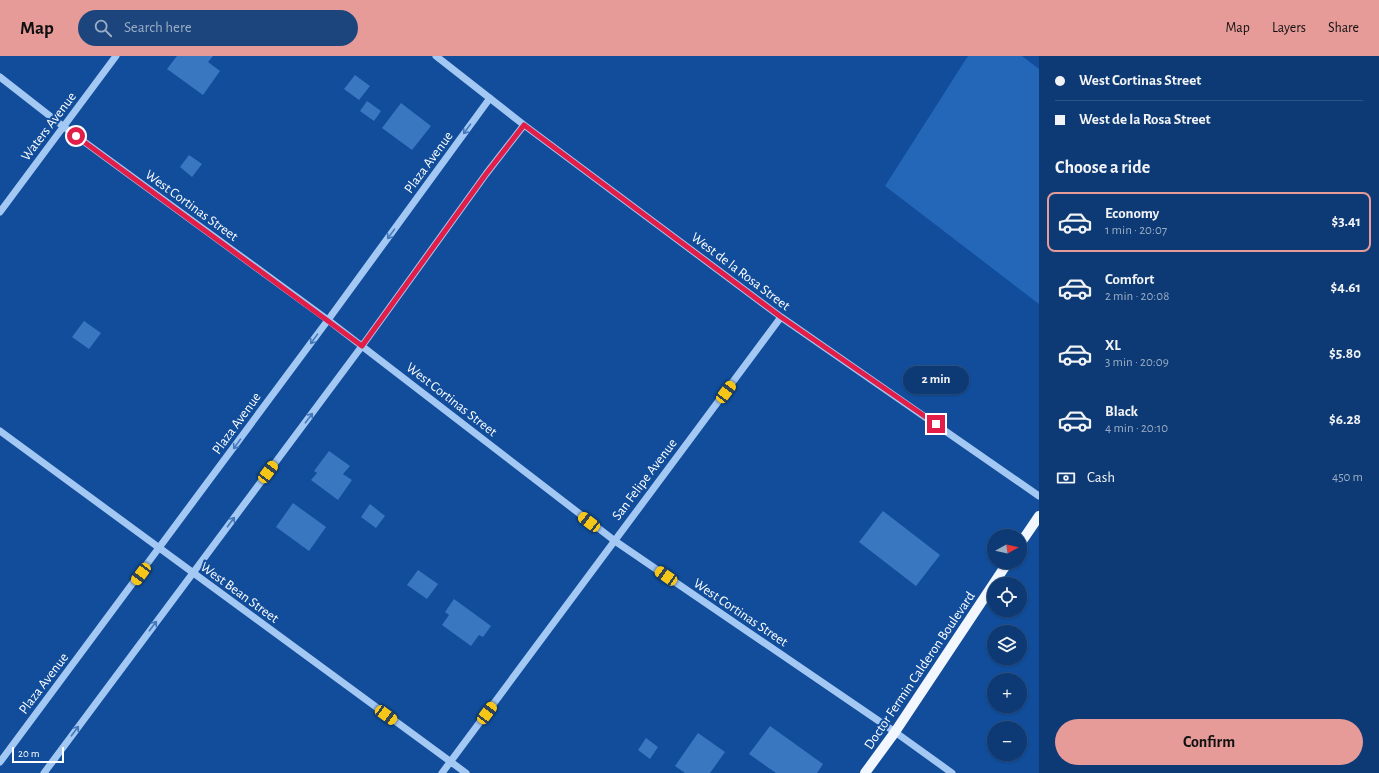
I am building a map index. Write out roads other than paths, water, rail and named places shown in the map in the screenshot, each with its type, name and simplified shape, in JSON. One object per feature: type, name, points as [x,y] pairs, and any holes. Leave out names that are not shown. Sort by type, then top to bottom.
[{"type":"main road","points":[[1027,534],[1039,516]]},
{"type":"main road","name":"Doctor Fermin Calderon Boulevard","points":[[865,773],[895,732],[1003,569]]},
{"type":"street","name":"Waters Avenue","points":[[0,212],[116,56]]},
{"type":"street","name":"West de la Rosa Street","points":[[436,56],[524,125],[781,317],[1039,496]]},
{"type":"street","name":"West Cortinas Street","points":[[0,77],[64,127],[328,320],[615,541],[895,732],[952,773]]},
{"type":"street","name":"Plaza Avenue","points":[[0,762],[160,549],[490,98]]},
{"type":"street","points":[[44,773],[362,346],[486,174],[524,125]]},
{"type":"street","name":"San Felipe Avenue","points":[[442,773],[781,317]]},
{"type":"street","name":"West Bean Street","points":[[0,431],[466,773]]}]
